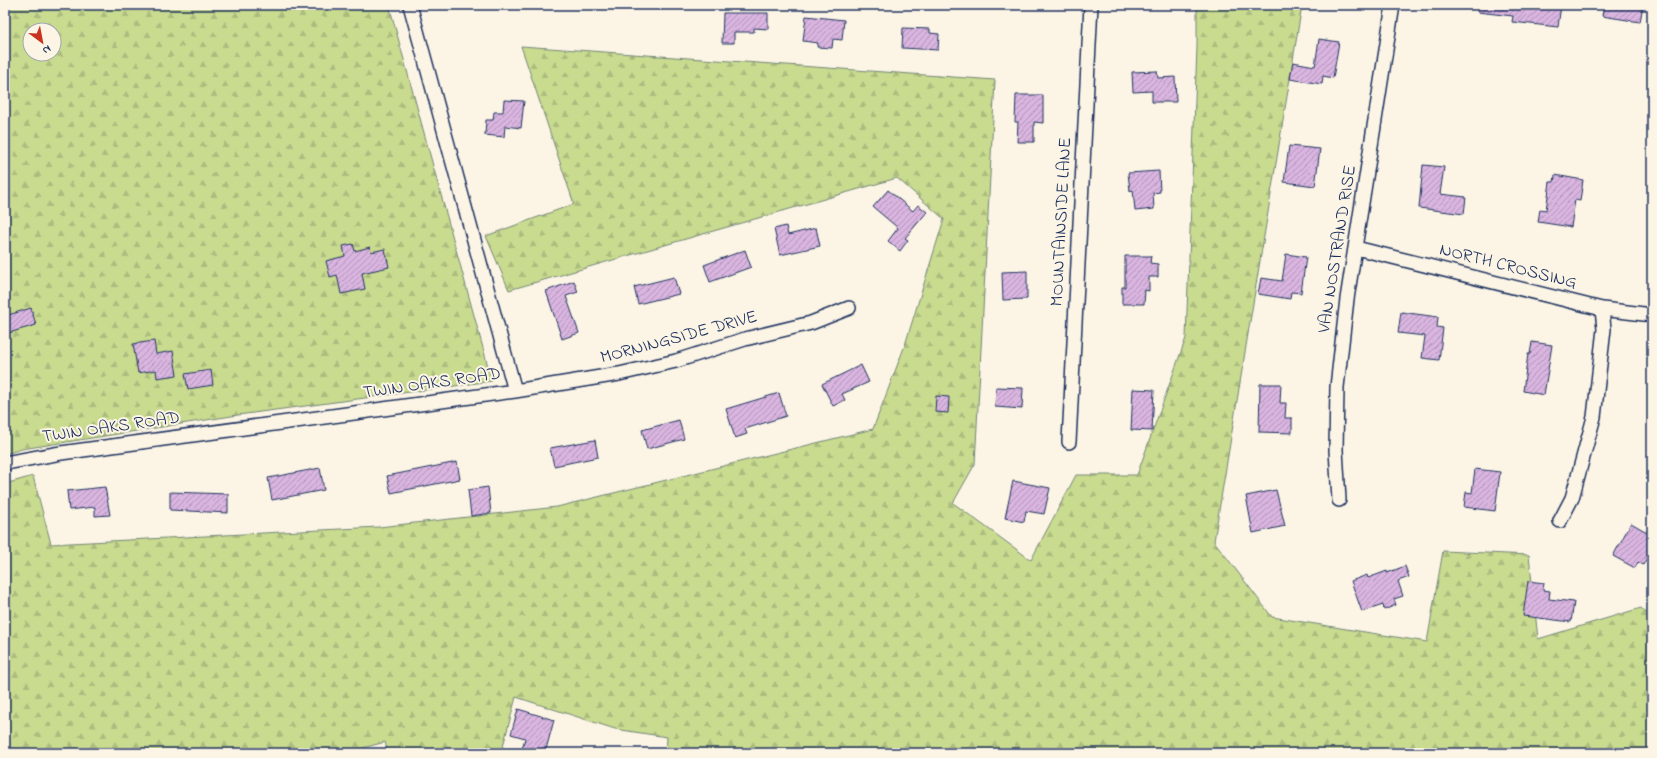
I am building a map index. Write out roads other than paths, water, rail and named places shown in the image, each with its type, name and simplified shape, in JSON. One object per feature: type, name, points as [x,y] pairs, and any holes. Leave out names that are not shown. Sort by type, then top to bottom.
[{"type":"street","name":"TWIN OAKS ROAD","points":[[5,463],[61,453],[515,391],[410,5]]},
{"type":"street","name":"MOUNTAINSIDE LANE","points":[[1069,442],[1091,5]]},
{"type":"street","name":"VAN NOSTRAND RISE","points":[[1339,500],[1336,450],[1337,387],[1347,299],[1394,5]]},
{"type":"street","name":"NORTH CROSSING","points":[[1356,248],[1602,309],[1652,315]]},
{"type":"street","name":"MORNINGSIDE DRIVE","points":[[515,391],[619,374],[676,361],[745,339],[811,324],[849,308]]},
{"type":"street","points":[[1560,521],[1572,498],[1594,417],[1604,329],[1602,309]]}]
